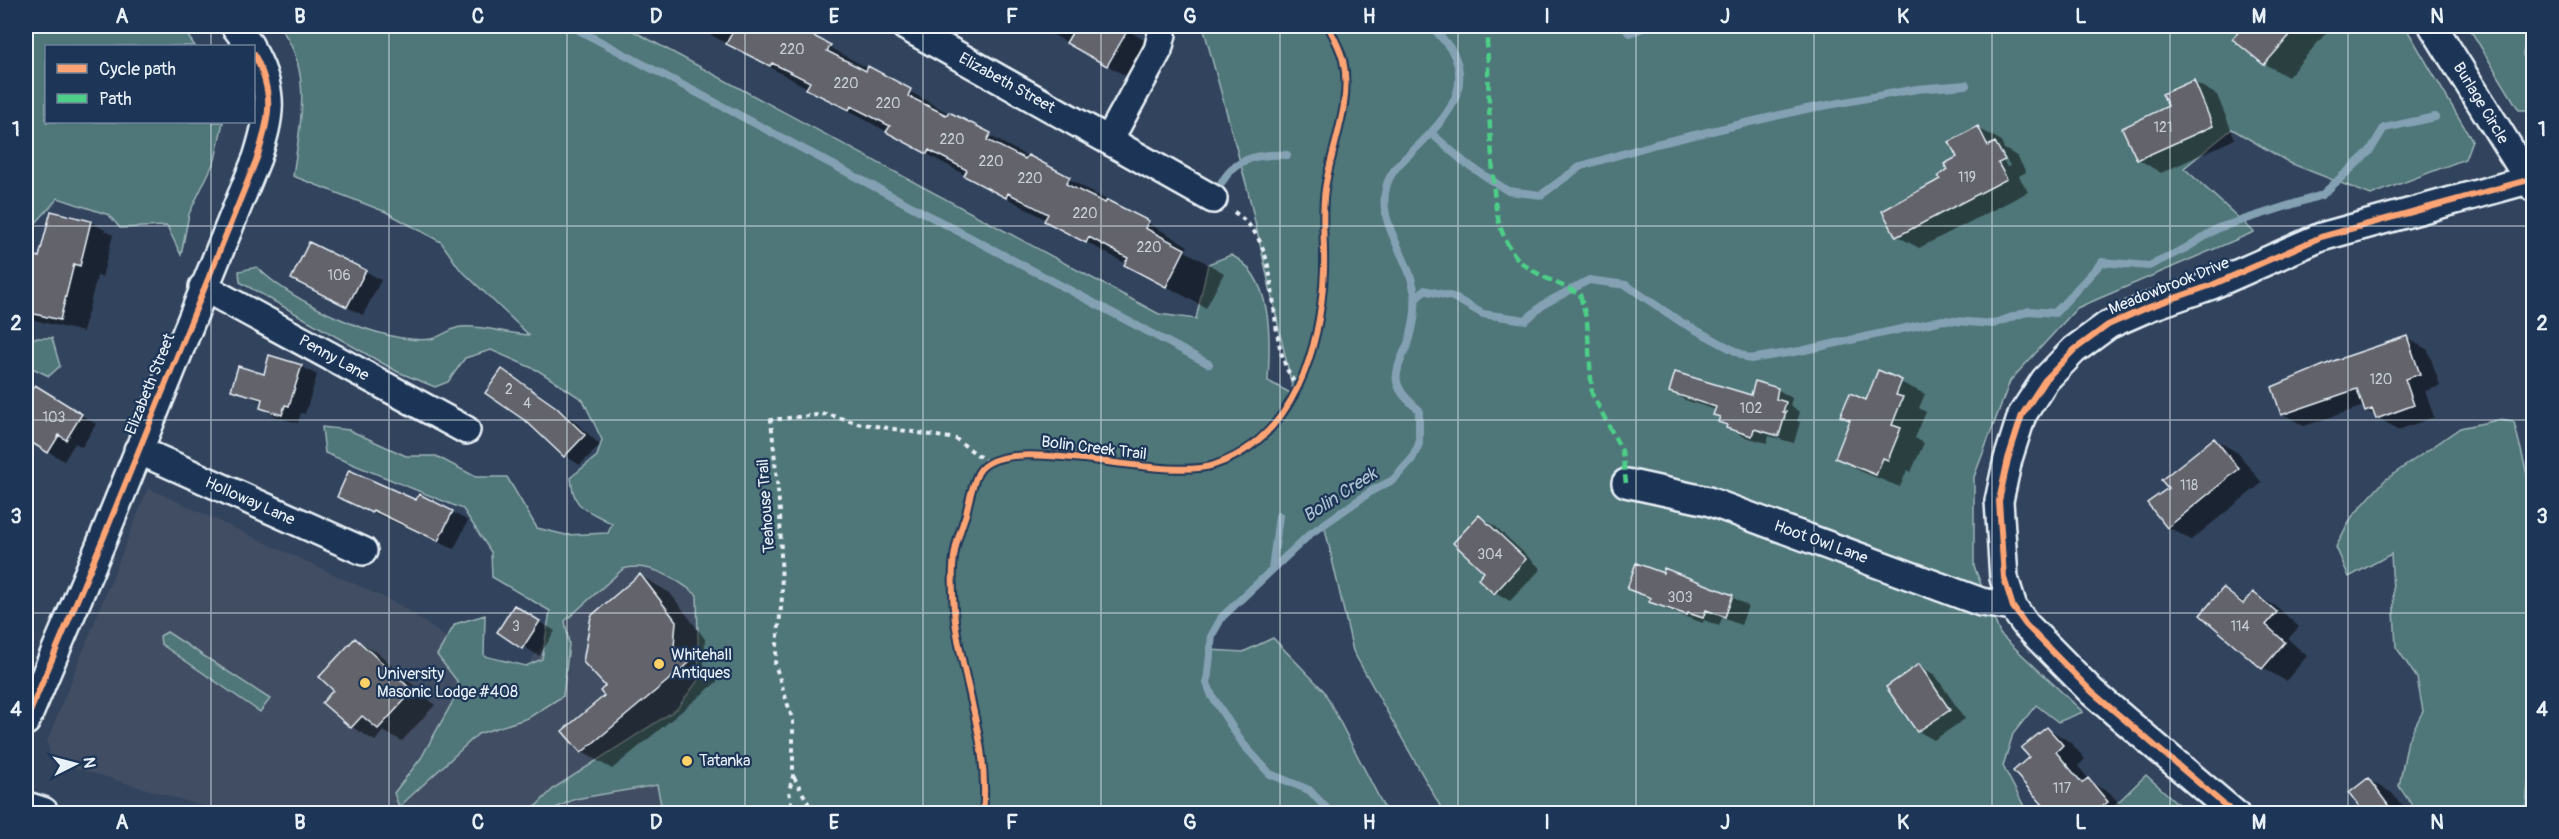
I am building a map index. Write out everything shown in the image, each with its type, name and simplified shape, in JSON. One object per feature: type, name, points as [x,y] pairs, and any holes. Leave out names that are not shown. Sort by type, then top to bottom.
[{"type":"main road","points":[[26,809],[42,813]]},
{"type":"street","points":[[235,26],[248,45]]},
{"type":"street","name":"Elizabeth Street","points":[[905,26],[1213,199]]},
{"type":"street","points":[[1109,140],[1158,50],[1162,34],[1161,26]]},
{"type":"street","name":"Burlage Circle","points":[[2433,26],[2532,180]]},
{"type":"street","name":"Elizabeth Street","points":[[26,721],[257,158],[269,119],[269,97],[263,72],[255,56]]},
{"type":"street","name":"Meadowbrook Drive","points":[[2235,813],[2092,692],[2026,626],[2013,607],[2004,578],[1999,501],[2008,459],[2022,415],[2045,380],[2074,350],[2108,325],[2149,307],[2212,285],[2321,237],[2532,180]]},
{"type":"street","name":"Penny Lane","points":[[203,287],[466,430]]},
{"type":"street","name":"Holloway Lane","points":[[138,450],[363,551]]},
{"type":"street","name":"Hoot Owl Lane","points":[[1626,483],[1708,501],[1981,602],[2013,607]]},
{"type":"path","points":[[1213,199],[1237,215],[1264,249],[1281,361],[1298,387]]},
{"type":"path","points":[[1293,398],[1303,376]]},
{"type":"path","points":[[985,464],[996,457]]},
{"type":"path","points":[[793,776],[814,813]]},
{"type":"shaded area","points":[[671,460],[852,813],[226,813],[52,761],[47,741],[148,488],[400,605],[514,685]]},
{"type":"green space","points":[[26,26],[181,26],[194,45],[45,45],[45,123],[223,123],[215,160],[189,214],[181,255],[167,226],[120,228],[109,215],[58,198],[35,224],[26,222]]},
{"type":"green space","points":[[279,26],[624,26],[1159,314],[1196,319],[1208,264],[1231,255],[1245,265],[1255,278],[1262,293],[1269,329],[1268,381],[1294,395],[1248,191],[1203,26],[2405,26],[2472,140],[2465,159],[2371,195],[2290,163],[2232,129],[2184,168],[2254,232],[2077,308],[2010,381],[1974,477],[1974,566],[2000,634],[2083,712],[2058,722],[2036,705],[2013,734],[2003,766],[2025,808],[2031,813],[1444,813],[1353,651],[1324,524],[1310,534],[1222,617],[1212,635],[1210,650],[1243,652],[1273,638],[1324,691],[1387,813],[684,814],[681,810],[662,809],[657,785],[575,799],[545,813],[533,813],[533,809],[554,788],[677,709],[699,679],[697,595],[662,573],[633,567],[623,569],[565,621],[569,644],[563,696],[528,718],[478,734],[399,807],[394,793],[421,758],[458,692],[457,681],[437,655],[455,624],[485,615],[484,656],[526,666],[542,659],[550,611],[492,577],[491,552],[463,509],[325,453],[322,427],[349,430],[406,456],[436,456],[476,477],[507,477],[537,528],[566,535],[608,533],[612,524],[583,508],[578,503],[572,488],[571,477],[597,456],[602,440],[583,400],[539,371],[491,350],[465,358],[448,382],[435,387],[398,372],[240,282],[239,271],[257,267],[271,280],[313,306],[363,328],[388,335],[411,339],[431,339],[457,328],[469,327],[529,335],[459,268],[441,242],[386,212],[293,176],[301,117],[301,79],[290,43]]},
{"type":"green space","points":[[2468,26],[2533,26],[2533,105],[2528,110],[2519,110]]},
{"type":"green space","points":[[26,338],[52,338],[60,366],[49,376],[26,365]]},
{"type":"green space","points":[[2498,420],[2514,422],[2528,478],[2533,482],[2534,768],[2529,774],[2525,813],[2417,813],[2399,786],[2408,740],[2423,711],[2417,678],[2396,647],[2391,554],[2349,577],[2336,547],[2352,517],[2385,480],[2460,428]]},
{"type":"green space","points":[[167,632],[270,699],[260,712],[161,644],[160,636]]},
{"type":"green space","points":[[2146,775],[2188,813],[2107,813]]},
{"type":"building","points":[[736,26],[794,26],[831,45],[827,51],[866,71],[868,66],[911,89],[908,96],[946,115],[949,112],[991,133],[987,140],[1025,159],[1028,155],[1070,177],[1066,184],[1105,203],[1107,200],[1149,221],[1145,228],[1185,249],[1166,287],[1124,265],[1128,258],[1089,237],[1086,243],[1044,221],[1048,214],[1008,193],[1006,198],[964,176],[967,170],[929,150],[927,154],[886,132],[890,126],[851,106],[849,110],[806,89],[810,82],[772,63],[770,66],[726,44]]},
{"type":"building","points":[[1076,26],[1130,26],[1107,66],[1066,43]]},
{"type":"building","points":[[2244,26],[2298,26],[2264,65],[2232,39]]},
{"type":"building","points":[[2194,80],[2213,126],[2137,160],[2122,128],[2168,106],[2162,94]]},
{"type":"building","points":[[1978,126],[1988,146],[1995,142],[2005,160],[1998,163],[2007,179],[1896,237],[1882,211],[1940,179],[1938,176],[1947,169],[1944,164],[1957,157],[1949,142]]},
{"type":"building","points":[[51,211],[91,221],[80,266],[74,264],[60,320],[26,312],[26,253],[39,257]]},
{"type":"building","points":[[309,242],[366,270],[347,307],[291,279]]},
{"type":"building","points":[[2407,336],[2420,374],[2405,379],[2414,405],[2376,419],[2372,409],[2365,412],[2357,389],[2281,415],[2272,387],[2336,360]]},
{"type":"building","points":[[269,355],[302,365],[289,406],[285,405],[282,415],[260,408],[262,399],[231,390],[238,366],[264,374]]},
{"type":"building","points":[[502,369],[556,407],[585,435],[564,457],[527,422],[485,393]]},
{"type":"building","points":[[1878,370],[1902,380],[1896,395],[1903,397],[1892,425],[1901,428],[1888,460],[1883,458],[1876,475],[1835,458],[1850,420],[1840,416],[1850,393],[1866,400]]},
{"type":"building","points":[[1675,372],[1751,395],[1755,381],[1778,388],[1776,399],[1786,402],[1783,412],[1786,412],[1779,436],[1754,429],[1752,436],[1726,428],[1727,425],[1718,422],[1720,417],[1713,415],[1716,407],[1669,392]]},
{"type":"building","points":[[35,385],[82,414],[66,440],[59,435],[48,453],[26,439],[26,399]]},
{"type":"building","points":[[2214,438],[2239,469],[2167,528],[2147,503],[2168,488],[2161,480]]},
{"type":"building","points":[[349,470],[416,500],[419,494],[453,511],[438,541],[373,510],[372,513],[337,497]]},
{"type":"building","points":[[1479,515],[1526,559],[1494,594],[1478,579],[1484,572],[1453,543]]},
{"type":"building","points":[[1636,563],[1663,573],[1664,568],[1733,595],[1725,617],[1706,610],[1703,618],[1688,613],[1687,615],[1649,602],[1651,598],[1627,589]]},
{"type":"building","name":"Whitehall Antiques","points":[[640,574],[676,621],[674,647],[689,663],[581,753],[562,731],[604,696],[600,691],[605,686],[583,662],[591,616]]},
{"type":"building","points":[[2223,588],[2243,604],[2253,592],[2277,612],[2266,625],[2285,642],[2262,669],[2200,615]]},
{"type":"building","points":[[514,605],[540,621],[522,649],[497,632]]},
{"type":"building","name":"University Masonic Lodge #408","points":[[355,638],[413,691],[378,729],[362,716],[351,728],[322,703],[333,690],[319,677]]},
{"type":"building","points":[[1919,664],[1950,710],[1917,732],[1886,687]]},
{"type":"building","points":[[2047,727],[2063,745],[2056,752],[2082,783],[2088,778],[2108,802],[2094,813],[2050,813],[2013,771],[2029,757],[2021,748]]},
{"type":"building","points":[[2368,778],[2394,813],[2364,813],[2349,793]]},
{"type":"waterway","points":[[571,26],[1209,364]]},
{"type":"waterway","name":"Bolin Creek","points":[[1332,814],[1309,790],[1270,774],[1243,744],[1212,696],[1207,683],[1212,635],[1222,617],[1310,534],[1373,490],[1393,480],[1412,459],[1419,444],[1419,410],[1406,398],[1397,382],[1399,364],[1412,330],[1415,298],[1408,269],[1390,227],[1384,199],[1392,174],[1444,117],[1457,92],[1458,65],[1452,51],[1432,26]]},
{"type":"waterway","points":[[1624,26],[1629,33],[1649,26]]},
{"type":"waterway","points":[[2526,54],[2533,26]]},
{"type":"waterway","points":[[1431,133],[1464,162],[1508,191],[1541,195],[1581,166],[1656,144],[1806,109],[1917,89],[1966,85]]},
{"type":"waterway","points":[[1416,299],[1424,290],[1453,297],[1483,314],[1526,320],[1544,304],[1589,280],[1626,285],[1681,322],[1750,359],[1800,351],[1943,320],[1993,324],[2029,311],[2055,313],[2102,262],[2149,266],[2186,248],[2218,228],[2322,195],[2370,151],[2384,128],[2435,117]]},
{"type":"waterway","points":[[1222,182],[1242,162],[1267,155],[1287,155]]},
{"type":"waterway","points":[[1272,569],[1279,516]]},
{"type":"marked path","points":[[1486,26],[1495,204],[1502,232],[1508,245],[1523,264],[1580,295],[1587,321],[1592,394],[1622,451],[1626,483]]},
{"type":"cycle path","name":"Bolin Creek Trail","points":[[983,814],[984,789],[980,741],[959,645],[953,586],[956,546],[978,473],[993,461],[1018,456],[1086,459],[1158,468],[1190,469],[1214,465],[1242,452],[1265,434],[1284,412],[1309,358],[1322,299],[1324,199],[1345,92],[1343,60],[1328,26]]},
{"type":"cycle path","points":[[26,721],[105,534],[257,158],[265,130],[268,94],[255,56]]},
{"type":"cycle path","points":[[2235,814],[2092,692],[2026,625],[2013,607],[2004,578],[1999,501],[2008,459],[2022,415],[2045,380],[2074,350],[2108,325],[2149,307],[2212,285],[2321,237],[2528,180],[2534,174]]},
{"type":"place","name":"Whitehall Antiques","points":[[659,664]]},
{"type":"place","name":"University Masonic Lodge #408","points":[[365,683]]},
{"type":"place","name":"Tatanka","points":[[687,761]]}]
